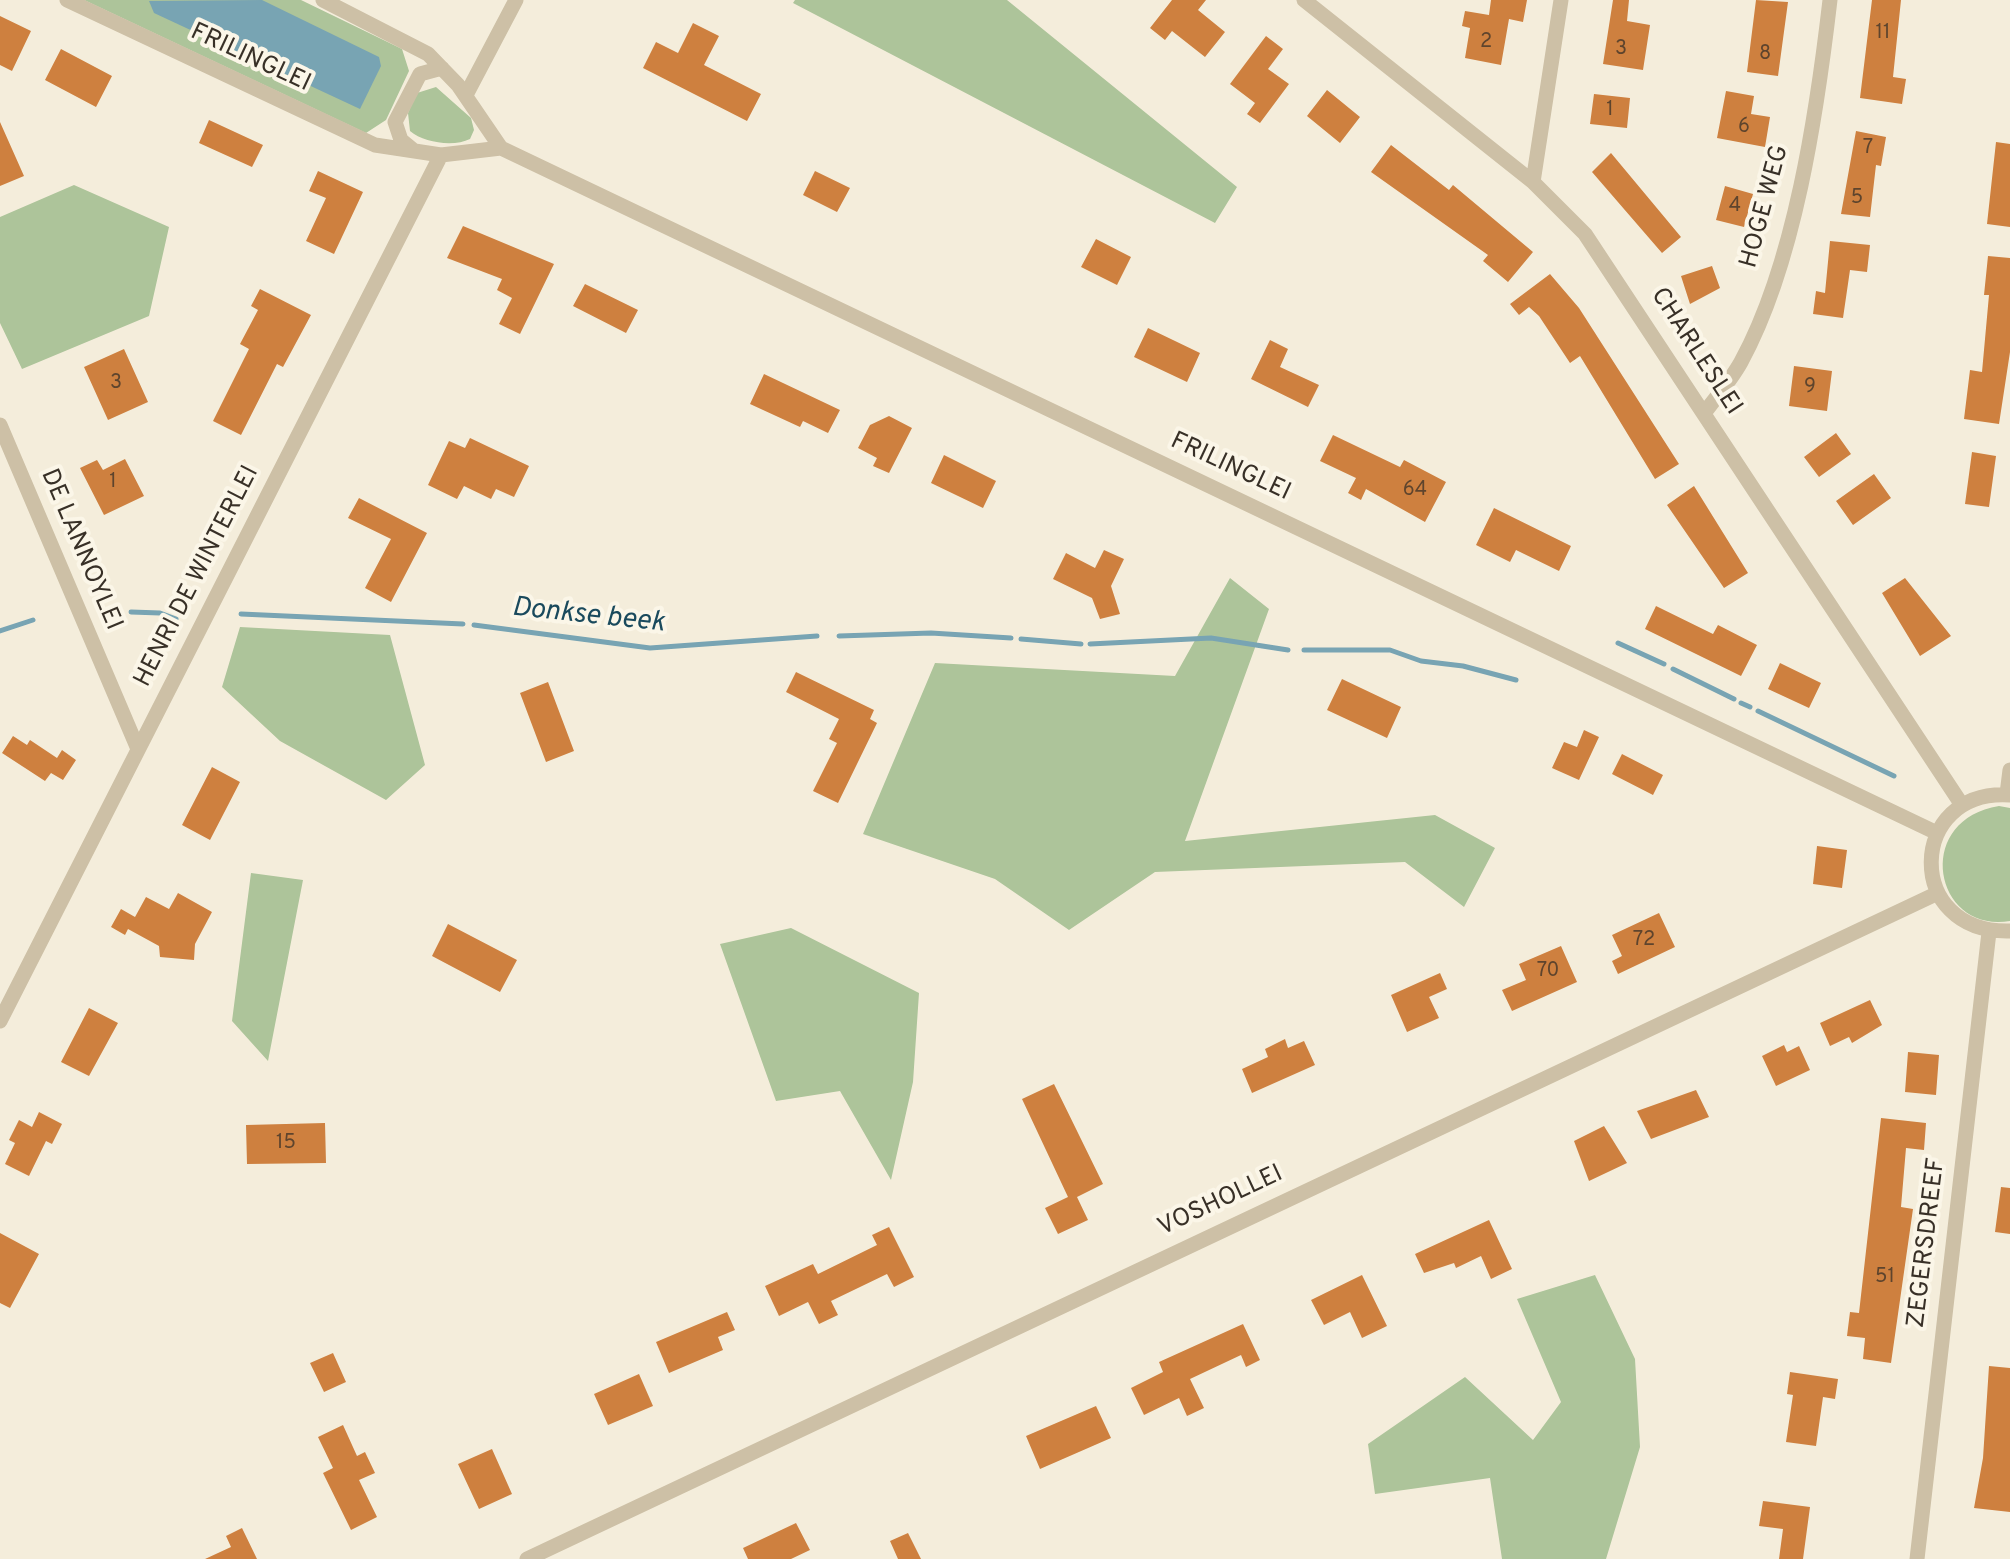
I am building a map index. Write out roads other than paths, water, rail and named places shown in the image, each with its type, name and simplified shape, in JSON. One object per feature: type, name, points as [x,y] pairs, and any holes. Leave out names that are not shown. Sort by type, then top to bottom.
[{"type":"street","name":"FRILINGLEI","points":[[67,0],[375,145],[441,155],[501,148],[1937,832]]},
{"type":"street","points":[[323,0],[411,42],[442,68],[466,96],[501,148]]},
{"type":"street","points":[[466,96],[516,0]]},
{"type":"street","name":"CHARLESLEI","points":[[1304,0],[1533,182],[1585,234],[1962,805]]},
{"type":"street","points":[[1533,182],[1561,0]]},
{"type":"street","name":"HOGE WEG","points":[[1704,412],[1739,366],[1753,338],[1784,241],[1809,146],[1830,0]]},
{"type":"street","points":[[415,152],[400,140],[395,122],[420,74],[442,68]]},
{"type":"street","name":"HENRI DE WINTERLEI","points":[[0,1022],[441,155]]},
{"type":"street","name":"DE LANNOYLEI","points":[[0,424],[138,749]]},
{"type":"street","points":[[2010,770],[2009,795],[1983,796],[1962,805],[1937,832],[1930,873],[1938,893],[1958,918],[1989,932],[2010,931]]},
{"type":"street","name":"VOSHOLLEI","points":[[527,1559],[1938,893]]},
{"type":"street","name":"ZEGERSDREEF","points":[[1916,1559],[1989,932]]},
{"type":"water","points":[[262,0],[379,57],[381,66],[360,109],[154,13],[149,1]]},
{"type":"waterway","name":"Donkse beek","points":[[131,612],[160,613],[176,619]]},
{"type":"waterway","name":"Donkse beek","points":[[241,614],[463,624]]},
{"type":"waterway","name":"Donkse beek","points":[[0,631],[33,620]]},
{"type":"waterway","name":"Donkse beek","points":[[474,625],[650,648],[817,636]]},
{"type":"waterway","name":"Donkse beek","points":[[839,636],[931,633],[1011,638]]},
{"type":"waterway","name":"Donkse beek","points":[[1090,644],[1211,638],[1288,650]]},
{"type":"waterway","name":"Donkse beek","points":[[1021,639],[1081,644]]},
{"type":"waterway","name":"Donkse beek","points":[[1618,643],[1664,664]]},
{"type":"waterway","name":"Donkse beek","points":[[1304,650],[1390,650],[1421,661],[1463,666],[1516,680]]},
{"type":"waterway","name":"Donkse beek","points":[[1673,669],[1734,699]]},
{"type":"waterway","name":"Donkse beek","points":[[1741,703],[1750,707]]},
{"type":"waterway","name":"Donkse beek","points":[[1758,711],[1894,776]]}]
